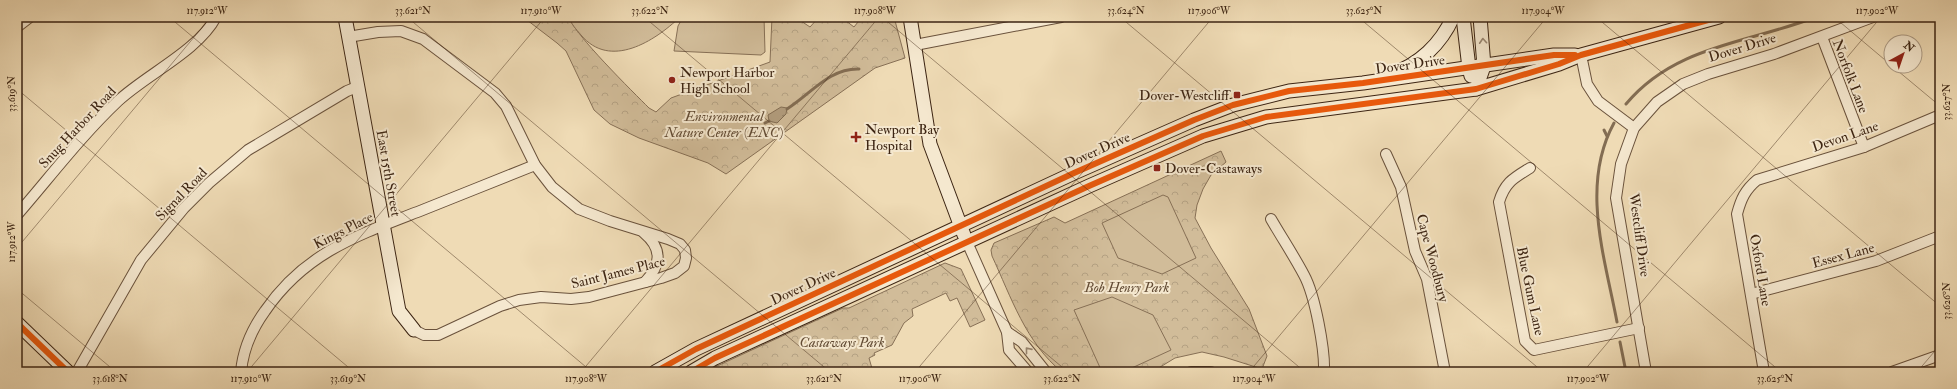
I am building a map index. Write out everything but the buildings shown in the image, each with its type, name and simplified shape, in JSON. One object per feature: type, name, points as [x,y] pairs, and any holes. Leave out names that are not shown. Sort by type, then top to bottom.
[{"type":"street","points":[[17,27],[30,17]]},
{"type":"street","name":"Snug Harbor Road","points":[[17,215],[118,101],[191,46],[205,34],[216,17]]},
{"type":"street","name":"East 15th Street","points":[[344,17],[399,311],[414,330]]},
{"type":"street","points":[[910,17],[930,144],[967,242],[1007,332],[1009,350],[1028,372]]},
{"type":"street","points":[[915,45],[1061,17]]},
{"type":"street","points":[[1363,83],[1399,72],[1413,64],[1438,43],[1453,17]]},
{"type":"street","points":[[1463,17],[1469,68],[1476,89]]},
{"type":"street","points":[[1476,89],[1484,66],[1480,17]]},
{"type":"street","name":"Dover Drive","points":[[691,372],[716,358],[967,242],[1203,136],[1266,117],[1476,89],[1559,64],[1581,55],[1719,17]]},
{"type":"street","name":"Dover Drive","points":[[1634,128],[1657,102],[1683,84],[1708,74],[1774,54],[1873,17]]},
{"type":"street","points":[[348,37],[378,32],[401,31],[423,39],[436,47],[495,93],[506,106],[535,165],[552,187],[579,209],[610,221],[641,230],[653,240],[658,252],[658,262],[654,273],[644,282]]},
{"type":"street","name":"Norfolk Lane","points":[[1822,37],[1864,147]]},
{"type":"street","name":"Dover Drive","points":[[655,372],[696,349],[961,226],[1194,120],[1233,105],[1289,91],[1363,83],[1554,55],[1581,55]]},
{"type":"street","points":[[1581,55],[1587,84],[1598,101],[1634,128]]},
{"type":"street","name":"Signal Road","points":[[77,372],[141,260],[184,208],[209,183],[248,150],[347,91],[357,87]]},
{"type":"street","name":"Devon Lane","points":[[1757,180],[1864,147],[1940,115]]},
{"type":"street","points":[[1194,120],[1203,136]]},
{"type":"street","name":"Westcliff Drive","points":[[1634,128],[1621,164],[1616,198],[1646,372]]},
{"type":"street","name":"Cape Woodbury","points":[[1386,154],[1401,187],[1415,251],[1426,279],[1445,372]]},
{"type":"street","name":"Kings Place","points":[[240,372],[242,357],[256,323],[278,292],[304,266],[344,242],[535,165]]},
{"type":"street","name":"Blue Gum Lane","points":[[1530,168],[1510,180],[1502,190],[1499,202],[1525,341],[1534,350],[1638,328]]},
{"type":"street","name":"Oxford Lane","points":[[1757,180],[1746,190],[1741,199],[1737,214],[1764,372]]},
{"type":"street","points":[[1271,219],[1305,276],[1318,320],[1325,360],[1324,372]]},
{"type":"street","name":"Saint James Place","points":[[414,330],[424,335],[438,335],[500,306],[519,300],[541,297],[571,299],[589,297],[675,273],[684,266],[686,258],[685,250],[680,244],[641,230]]},
{"type":"street","name":"Essex Lane","points":[[1751,294],[1876,261],[1940,236]]},
{"type":"street","points":[[17,324],[68,372]]},
{"type":"street","points":[[1007,332],[1022,342],[1046,372]]},
{"type":"street","points":[[1892,372],[1940,355]]},
{"type":"street","points":[[1191,372],[1211,372]]},
{"type":"green space","name":"Environmental Nature Center (ENC)","points":[[523,17],[569,17],[573,25],[592,49],[649,108],[656,112],[671,98],[770,62],[772,17],[798,17],[798,19],[810,27],[819,17],[841,17],[854,27],[862,17],[894,17],[905,58],[875,68],[726,174],[708,163],[639,138],[610,124],[594,110],[566,51]]},
{"type":"green space","points":[[569,17],[680,17],[658,35],[632,48],[618,51],[605,50],[593,45],[577,31]]},
{"type":"green space","points":[[683,17],[764,17],[765,52],[761,55],[674,51],[678,26]]},
{"type":"green space","name":"Bob Henry Park","points":[[1221,151],[1226,162],[1211,175],[1203,189],[1197,205],[1195,218],[1211,248],[1249,309],[1267,356],[1262,369],[1202,352],[1175,358],[1152,372],[1062,372],[1049,360],[1029,333],[1013,303],[992,256],[991,250],[994,243],[1054,217],[1065,223]]},
{"type":"green space","points":[[1163,195],[1168,197],[1196,258],[1162,274],[1118,258],[1102,223]]},
{"type":"green space","name":"Castaways Park","points":[[945,263],[961,269],[985,320],[970,327],[957,298],[950,301],[946,293],[912,309],[913,316],[904,323],[892,345],[874,353],[875,355],[869,358],[873,372],[704,372],[843,308],[849,308]]},
{"type":"green space","points":[[1112,297],[1153,315],[1171,350],[1123,372],[1102,372],[1074,310]]},
{"type":"water","points":[[781,107],[787,108],[786,114],[777,123],[769,121],[768,115]]},
{"type":"waterway","points":[[1626,104],[1645,84],[1667,69],[1690,57],[1739,40],[1791,26],[1816,17]]},
{"type":"waterway","points":[[787,109],[829,77],[848,70],[859,69]]},
{"type":"waterway","points":[[765,123],[769,121]]},
{"type":"waterway","points":[[1614,123],[1604,147],[1598,171],[1597,196],[1598,222],[1617,322]]},
{"type":"waterway","points":[[1604,130],[1607,136]]},
{"type":"waterway","points":[[1620,342],[1626,372]]},
{"type":"cycle path","points":[[691,372],[715,358],[1089,186],[1203,136],[1266,117],[1476,89],[1559,64],[1581,55],[1719,17]]},
{"type":"cycle path","points":[[655,372],[696,349],[1074,173],[1194,120],[1233,105],[1289,91],[1363,83],[1554,55],[1575,55]]},
{"type":"cycle path","points":[[17,323],[68,372]]},
{"type":"place","name":"Newport Harbor High School","points":[[672,80]]},
{"type":"place","name":"Dover-Westcliff","points":[[1237,95]]},
{"type":"place","name":"Newport Bay Hospital","points":[[856,137]]},
{"type":"place","name":"Dover-Castaways","points":[[1157,168]]}]
